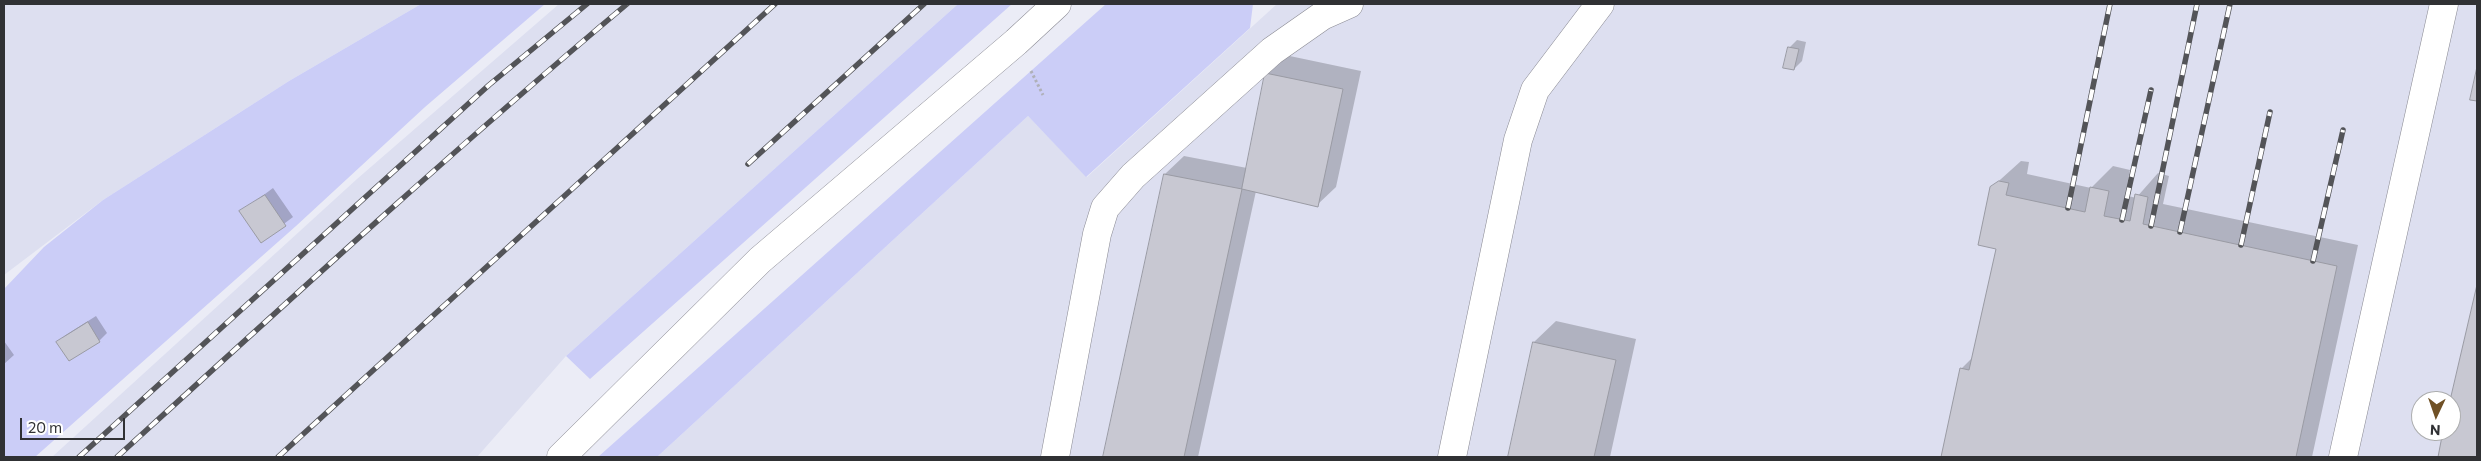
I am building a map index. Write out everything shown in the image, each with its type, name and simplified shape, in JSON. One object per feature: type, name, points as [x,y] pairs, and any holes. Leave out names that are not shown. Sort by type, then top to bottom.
[{"type":"street","points":[[561,457],[760,260],[1016,42],[1057,4]]},
{"type":"street","points":[[1055,457],[1098,234],[1106,208],[1133,176],[1272,51],[1322,16],[1349,4]]},
{"type":"street","points":[[1452,457],[1518,140],[1535,90],[1600,4]]},
{"type":"street","points":[[2343,457],[2444,4]]},
{"type":"shaded area","points":[[4,4],[421,4],[289,81],[103,200],[4,275]]},
{"type":"shaded area","points":[[421,4],[545,4],[425,107],[296,226],[35,457],[4,457],[4,289],[44,247],[103,200],[289,81]]},
{"type":"shaded area","points":[[559,4],[958,4],[566,356],[477,457],[52,457],[357,179]]},
{"type":"shaded area","points":[[958,4],[1012,4],[590,379],[566,356]]},
{"type":"shaded area","points":[[1106,4],[1253,4],[1250,28],[1086,177],[1028,116],[657,457],[598,457]]},
{"type":"shaded area","points":[[1277,4],[2477,4],[2477,457],[657,457],[1028,116],[1087,177]]},
{"type":"building","points":[[1788,47],[1799,49],[1794,70],[1783,68]]},
{"type":"building","points":[[2477,67],[2477,101],[2470,100]]},
{"type":"building","points":[[1265,73],[1343,89],[1318,207],[1242,189]]},
{"type":"building","points":[[1164,174],[1242,189],[1184,457],[1103,457]]},
{"type":"building","points":[[1999,181],[2009,183],[2006,195],[2085,212],[2090,187],[2109,191],[2104,216],[2130,221],[2135,194],[2148,197],[2143,224],[2337,266],[2296,457],[1941,457],[1960,368],[1969,370],[1996,249],[1978,245],[1990,187]]},
{"type":"building","points":[[265,195],[286,226],[261,243],[239,211]]},
{"type":"building","points":[[2477,285],[2477,457],[2438,457],[2441,441],[2461,441],[2461,391],[2452,391]]},
{"type":"building","points":[[88,322],[100,342],[69,361],[56,342]]},
{"type":"building","points":[[1533,342],[1616,360],[1594,457],[1508,457]]},
{"type":"railway","points":[[79,457],[489,85],[587,4]]},
{"type":"railway","points":[[117,457],[433,171],[627,4]]},
{"type":"railway","points":[[278,457],[775,4]]},
{"type":"railway","points":[[748,164],[924,4]]},
{"type":"railway","points":[[2068,208],[2110,4]]},
{"type":"railway","points":[[2151,226],[2197,4]]},
{"type":"railway","points":[[2180,232],[2230,4]]},
{"type":"railway","points":[[2122,220],[2151,90]]},
{"type":"railway","points":[[2241,245],[2270,112]]},
{"type":"railway","points":[[2313,261],[2343,130]]}]
